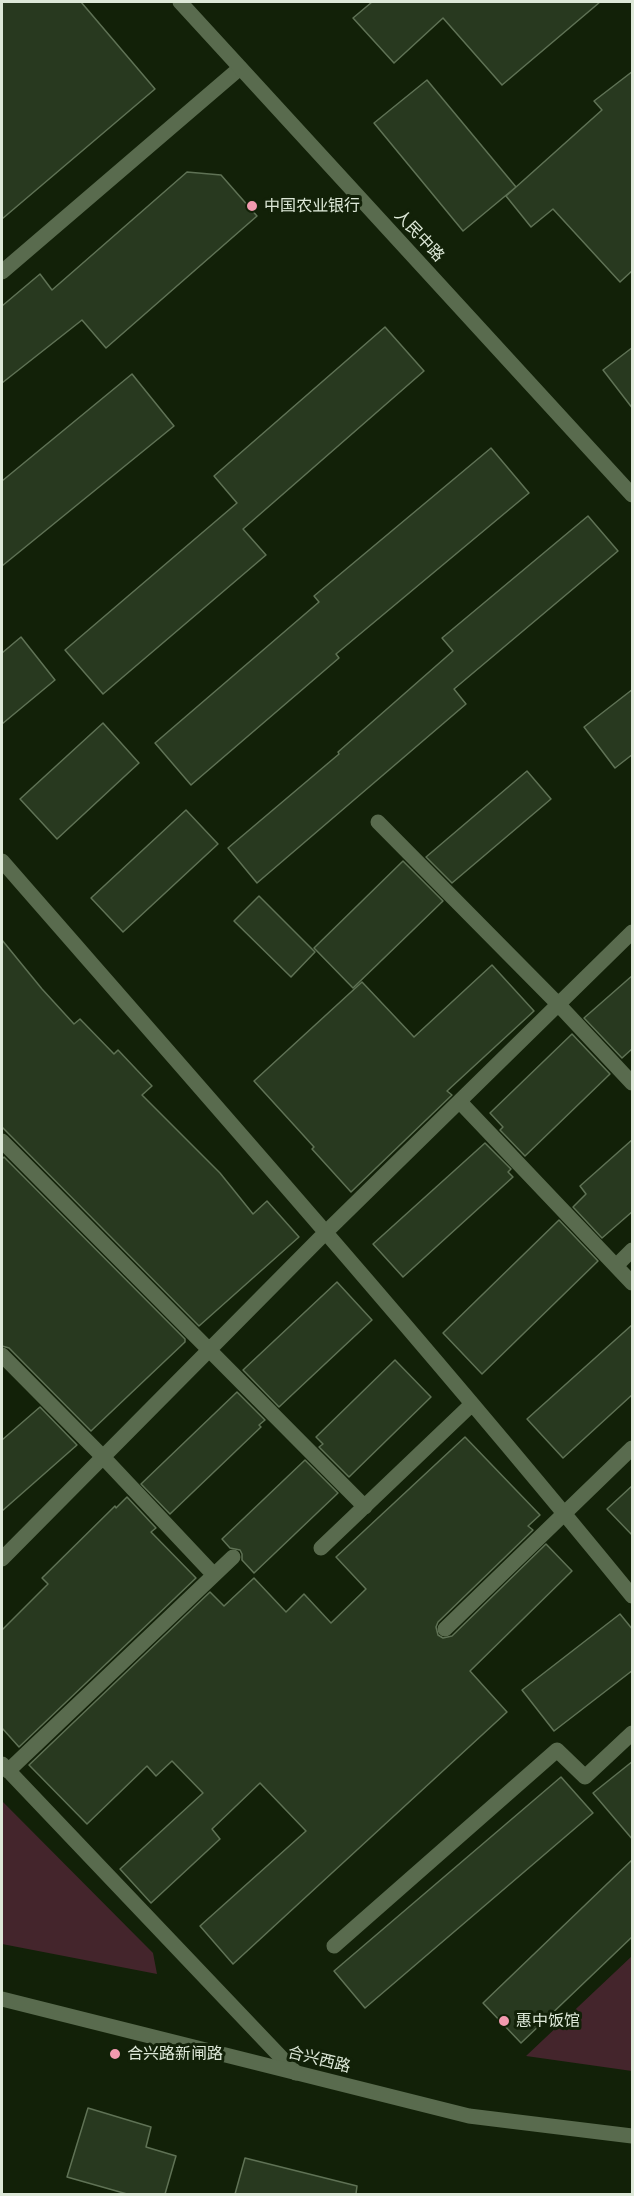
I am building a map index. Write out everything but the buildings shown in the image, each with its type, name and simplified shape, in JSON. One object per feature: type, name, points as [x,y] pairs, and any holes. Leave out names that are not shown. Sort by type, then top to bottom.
[{"type":"street","name":"人民中路","points":[[180,2],[633,495]]},
{"type":"street","points":[[2,272],[240,68]]},
{"type":"street","points":[[378,822],[633,1083]]},
{"type":"street","points":[[2,861],[326,1232],[633,1596]]},
{"type":"street","points":[[2,1559],[326,1232],[633,932]]},
{"type":"street","points":[[460,1102],[633,1282]]},
{"type":"street","points":[[2,1141],[365,1507]]},
{"type":"street","points":[[616,1266],[633,1250]]},
{"type":"street","points":[[2,1354],[103,1456],[214,1575]]},
{"type":"street","points":[[321,1548],[472,1404]]},
{"type":"street","points":[[445,1629],[633,1448]]},
{"type":"street","points":[[233,1557],[5,1768],[296,2073]]},
{"type":"street","points":[[334,1946],[557,1750],[585,1777],[633,1733]]},
{"type":"street","name":"合兴西路","points":[[2,1999],[469,2116],[633,2136]]},
{"type":"shaded area","points":[[2,1801],[153,1953],[157,1974],[2,1944]]},
{"type":"shaded area","points":[[632,1956],[632,2071],[526,2056]]},
{"type":"place","name":"中国农业银行","points":[[252,206]]},
{"type":"place","name":"惠中饭馆","points":[[504,2021]]},
{"type":"place","name":"合兴路新闸路","points":[[115,2054]]}]
